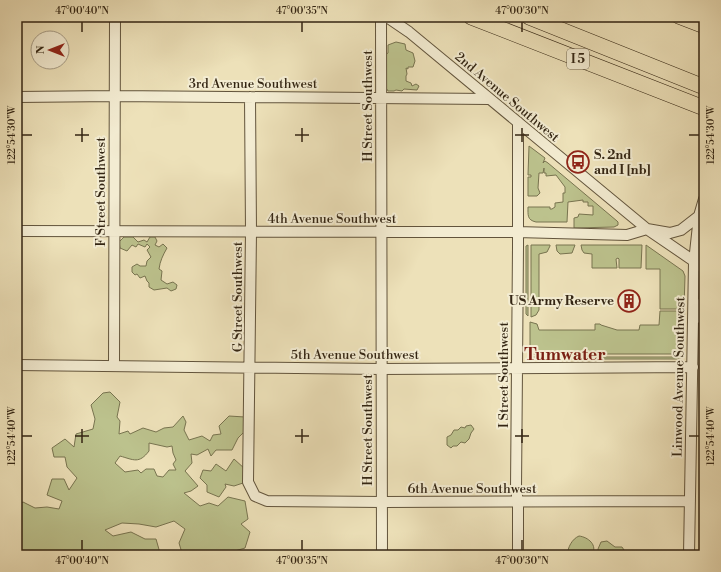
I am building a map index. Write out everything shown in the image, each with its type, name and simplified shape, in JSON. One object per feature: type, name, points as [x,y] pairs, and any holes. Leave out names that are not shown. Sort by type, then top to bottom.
[{"type":"highway","name":"I 5","points":[[471,17],[704,108]]},
{"type":"highway","name":"I 5","points":[[529,17],[704,87]]},
{"type":"main road","points":[[678,17],[704,27]]},
{"type":"street","name":"F Street Southwest","points":[[114,366],[113,231],[115,17]]},
{"type":"street","name":"H Street Southwest","points":[[381,17],[382,555]]},
{"type":"street","name":"2nd Avenue Southwest","points":[[387,17],[409,32],[647,230],[694,262]]},
{"type":"street","name":"3rd Avenue Southwest","points":[[17,97],[114,96],[490,99]]},
{"type":"street","name":"G Street Southwest","points":[[250,98],[251,232],[248,482],[255,496]]},
{"type":"street","name":"I Street Southwest","points":[[518,122],[518,367],[516,489],[518,502],[518,555]]},
{"type":"street","name":"Linwood Avenue Southwest","points":[[689,555],[694,262],[699,216],[704,199]]},
{"type":"street","points":[[647,230],[670,233],[681,230],[699,216]]},
{"type":"street","name":"4th Avenue Southwest","points":[[17,231],[517,232],[627,235],[647,230]]},
{"type":"street","points":[[694,262],[704,268]]},
{"type":"street","points":[[694,321],[704,300]]},
{"type":"street","name":"5th Avenue Southwest","points":[[17,366],[381,369],[693,367]]},
{"type":"street","name":"6th Avenue Southwest","points":[[255,496],[267,501],[518,502],[690,500]]},
{"type":"green space","points":[[396,42],[405,44],[406,50],[413,53],[415,61],[413,67],[408,67],[408,69],[406,68],[406,81],[411,83],[412,86],[416,84],[419,86],[417,90],[404,89],[402,91],[388,91],[385,86],[382,57],[388,53],[388,45]]},
{"type":"green space","points":[[529,146],[545,158],[543,163],[545,161],[548,163],[617,221],[618,225],[614,227],[574,228],[574,218],[578,217],[579,214],[593,215],[593,206],[588,206],[588,202],[583,202],[583,200],[568,202],[567,222],[536,222],[531,220],[528,215],[528,207],[550,207],[550,209],[552,209],[555,207],[555,203],[563,202],[565,187],[556,175],[546,176],[546,173],[544,173],[544,168],[543,173],[539,173],[538,188],[540,193],[537,196],[528,196],[528,177],[531,177],[531,175],[528,175]]},
{"type":"green space","points":[[124,237],[133,237],[138,242],[144,240],[147,242],[150,237],[155,237],[157,241],[155,245],[159,247],[163,244],[167,248],[159,266],[159,269],[162,271],[161,280],[167,284],[173,282],[177,285],[176,289],[171,291],[167,288],[154,290],[149,287],[149,283],[145,276],[140,278],[137,274],[135,275],[132,272],[132,267],[137,264],[140,266],[146,266],[147,261],[151,257],[147,250],[150,247],[147,244],[145,247],[138,244],[136,247],[132,245],[127,251],[120,248],[119,242]]},
{"type":"green space","points":[[528,245],[528,316],[526,314],[526,246]]},
{"type":"green space","points":[[531,245],[550,246],[547,252],[539,254],[539,310],[536,315],[531,317]]},
{"type":"green space","points":[[556,245],[575,245],[572,253],[560,254],[557,251]]},
{"type":"green space","points":[[581,245],[642,245],[641,268],[619,268],[618,258],[616,259],[617,268],[592,268],[592,254],[584,253]]},
{"type":"green space","points":[[646,245],[683,271],[685,276],[684,309],[660,309],[660,269],[646,269]]},
{"type":"green space","points":[[660,311],[684,311],[683,353],[530,354],[530,322],[537,324],[539,330],[595,330],[595,324],[600,324],[617,330],[639,330],[640,325],[659,325]]},
{"type":"green space","points":[[531,357],[680,357],[680,359],[531,359]]},
{"type":"green space","points":[[702,374],[704,374],[704,432],[701,432]]},
{"type":"green space","points":[[110,392],[120,402],[117,417],[120,421],[119,434],[128,431],[130,434],[143,428],[156,432],[164,428],[173,427],[183,416],[186,422],[184,430],[189,440],[202,436],[210,441],[213,435],[221,434],[219,426],[229,416],[245,417],[246,430],[238,438],[232,450],[216,450],[211,456],[208,449],[197,455],[191,454],[192,463],[185,471],[198,486],[191,491],[184,493],[200,506],[209,503],[218,506],[228,497],[245,501],[248,519],[241,524],[250,532],[245,548],[228,553],[227,555],[197,555],[192,553],[182,553],[179,543],[185,529],[174,521],[156,527],[122,523],[105,530],[113,536],[131,532],[145,539],[156,539],[160,553],[156,555],[17,555],[17,505],[23,502],[35,508],[47,507],[59,509],[62,501],[47,495],[52,479],[64,479],[69,490],[77,478],[67,467],[65,457],[54,457],[52,448],[65,439],[74,447],[76,434],[93,429],[95,419],[91,405],[103,393]],"holes":[[[149,443],[167,447],[172,446],[176,460],[173,464],[176,470],[169,470],[163,477],[157,476],[154,469],[146,469],[141,473],[138,470],[125,472],[115,463],[120,456],[133,460],[142,458],[149,451]]]},
{"type":"green space","points":[[471,425],[474,429],[469,439],[465,443],[461,442],[457,446],[453,446],[451,448],[447,445],[447,437],[451,435],[454,430]]},
{"type":"green space","points":[[234,459],[245,469],[246,482],[234,486],[225,484],[226,487],[219,497],[207,492],[207,485],[200,478],[203,470],[211,471],[216,464],[226,471]]},
{"type":"green space","points":[[579,536],[586,538],[591,542],[594,548],[592,555],[567,555],[568,549],[574,539]]},
{"type":"green space","points":[[607,541],[615,547],[622,547],[624,550],[624,555],[598,555],[598,549],[601,542]]},
{"type":"place","name":"S. 2nd and I [nb]","points":[[578,162]]},
{"type":"place","name":"US Army Reserve","points":[[629,301]]},
{"type":"district","name":"Tumwater","points":[[565,355]]}]
